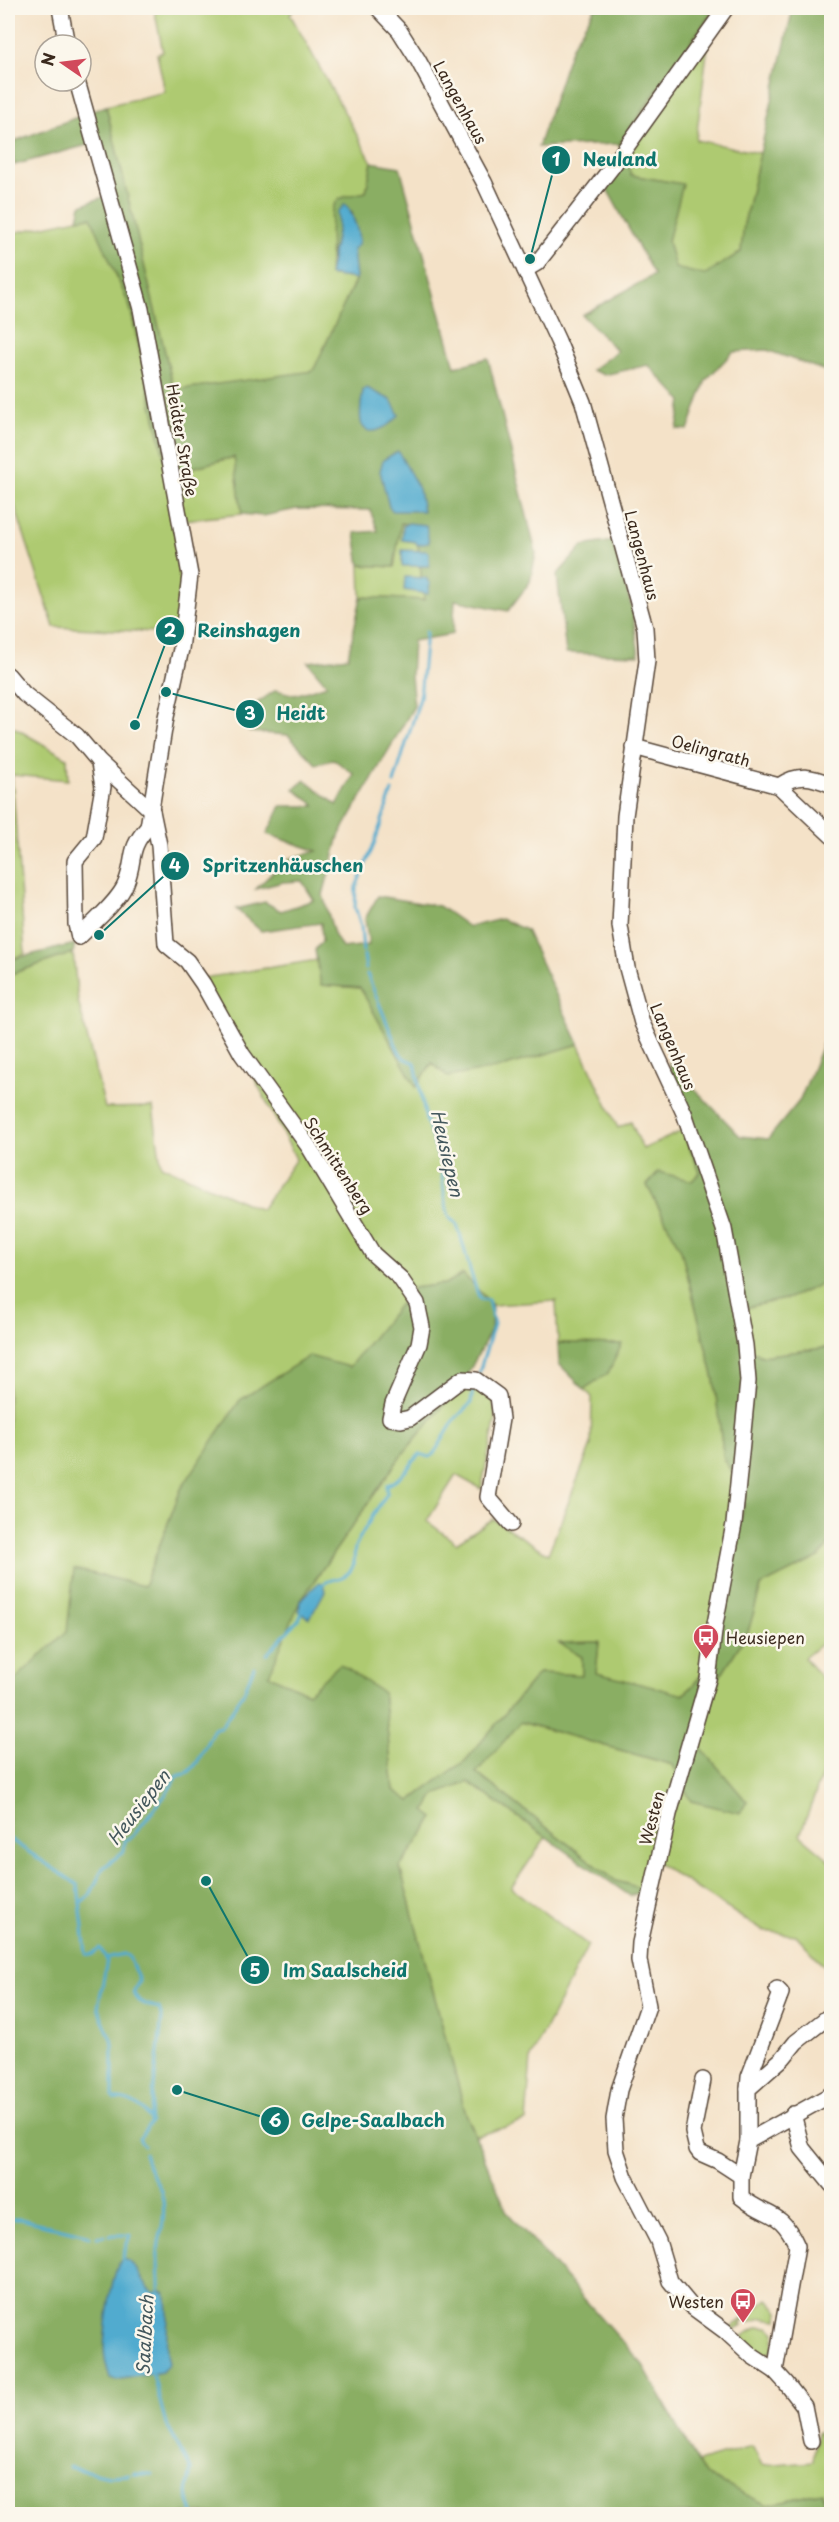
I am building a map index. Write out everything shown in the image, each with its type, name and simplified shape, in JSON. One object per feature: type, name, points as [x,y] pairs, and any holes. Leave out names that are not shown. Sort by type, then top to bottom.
[{"type":"street","points":[[60,8],[65,33]]},
{"type":"street","name":"Langenhaus","points":[[378,8],[399,30],[418,60],[484,182],[583,402],[645,628],[647,661],[623,837],[620,926],[637,1004],[698,1151],[724,1229],[748,1366],[741,1472],[712,1641]]},
{"type":"street","points":[[525,270],[537,262],[612,167],[726,8]]},
{"type":"street","name":"Heidter Straße","points":[[80,93],[141,309],[190,575],[181,649],[166,717],[152,811]]},
{"type":"street","points":[[8,675],[24,694],[77,736],[99,762],[152,811],[148,827],[137,839],[131,854],[129,873],[124,888],[78,937],[75,861],[94,838],[103,787],[99,762]]},
{"type":"street","name":"Oelingrath","points":[[634,747],[779,786],[831,836]]},
{"type":"street","points":[[779,786],[799,776],[808,776],[831,785]]},
{"type":"street","name":"Schmittenberg","points":[[152,811],[159,845],[166,944],[188,961],[242,1054],[309,1147],[373,1254],[400,1278],[417,1303],[422,1327],[419,1344],[393,1404],[390,1418],[401,1420],[410,1418],[462,1379],[476,1380],[492,1391],[500,1400],[501,1419],[488,1497],[511,1524]]},
{"type":"street","name":"Westen","points":[[712,1641],[705,1694],[669,1815],[640,1942],[639,1960],[648,2006],[615,2106],[614,2136],[625,2177],[658,2241],[670,2281],[691,2307],[725,2331],[752,2356],[775,2371],[804,2406],[811,2440]]},
{"type":"street","points":[[775,2371],[796,2246],[790,2230],[778,2217],[741,2198],[741,2176],[748,2141],[749,2077],[781,1993],[777,1989]]},
{"type":"street","points":[[748,2089],[783,2058],[796,2042],[831,2014]]},
{"type":"street","points":[[703,2080],[693,2132],[697,2149],[700,2154],[718,2161],[741,2176]]},
{"type":"street","points":[[748,2141],[831,2094]]},
{"type":"street","points":[[793,2115],[802,2148],[831,2185]]},
{"type":"green space","points":[[154,8],[294,8],[290,14],[372,162],[366,192],[338,200],[333,207],[329,275],[356,279],[313,372],[174,390],[106,106],[165,92],[157,54],[163,52]]},
{"type":"green space","points":[[595,8],[695,8],[712,12],[619,144],[538,147],[572,46]]},
{"type":"green space","points":[[793,8],[831,8],[831,373],[767,350],[733,352],[706,380],[688,430],[677,429],[682,401],[648,365],[604,375],[592,370],[617,351],[582,315],[654,275],[606,187],[626,157],[631,175],[683,184],[668,241],[675,268],[704,275],[741,252],[744,224]]},
{"type":"green space","points":[[712,12],[696,140],[760,153],[744,224],[741,252],[704,276],[675,269],[668,241],[682,184],[630,175],[626,158],[619,145]]},
{"type":"green space","points":[[106,106],[174,390],[313,371],[356,279],[352,249],[356,228],[352,212],[338,212],[338,227],[331,260],[332,211],[338,200],[366,192],[372,162],[400,167],[455,367],[488,358],[536,553],[530,582],[508,611],[455,600],[453,634],[413,641],[411,676],[414,706],[339,836],[323,895],[334,934],[342,948],[369,945],[365,919],[378,896],[439,906],[469,927],[501,919],[526,930],[579,1044],[502,1067],[448,1077],[432,1063],[416,1087],[360,988],[321,985],[315,950],[322,941],[321,923],[261,931],[236,909],[265,902],[281,911],[314,900],[302,881],[283,882],[256,889],[285,860],[317,851],[267,834],[281,806],[316,806],[294,789],[305,780],[337,805],[354,774],[333,759],[316,764],[288,735],[249,732],[241,714],[276,690],[295,695],[327,685],[308,662],[348,657],[361,597],[424,600],[416,526],[401,523],[394,567],[360,565],[355,533],[378,531],[370,510],[297,509],[263,516],[242,514],[234,457],[168,474],[130,307],[91,217],[78,219],[81,205],[109,195],[95,143],[14,165],[10,143]]},
{"type":"green space","points":[[91,216],[130,307],[168,473],[235,457],[242,514],[174,521],[182,584],[177,633],[54,627],[8,485],[8,234]]},
{"type":"green space","points":[[401,523],[416,526],[424,600],[361,597],[360,565],[394,567]]},
{"type":"green space","points":[[612,541],[632,608],[639,655],[566,653],[557,575],[583,546]]},
{"type":"green space","points":[[8,724],[67,758],[68,780],[12,775],[25,954],[8,960]]},
{"type":"green space","points":[[75,944],[73,953],[8,975],[8,960]]},
{"type":"green space","points":[[73,953],[78,1001],[105,1108],[153,1107],[161,1165],[261,1210],[296,1159],[203,978],[317,960],[321,985],[360,988],[416,1086],[432,1063],[502,1067],[579,1044],[618,1128],[631,1122],[643,1149],[682,1131],[701,1172],[692,1181],[659,1172],[647,1185],[681,1250],[714,1379],[724,1460],[746,1493],[714,1662],[683,1695],[596,1673],[599,1642],[560,1643],[582,1657],[582,1675],[539,1673],[466,1760],[410,1801],[394,1790],[383,1693],[308,1693],[268,1675],[300,1601],[401,1456],[464,1381],[493,1400],[496,1418],[481,1489],[456,1475],[427,1521],[456,1543],[493,1519],[548,1554],[591,1445],[592,1397],[584,1389],[608,1373],[621,1344],[558,1343],[556,1301],[492,1305],[463,1274],[445,1284],[413,1288],[349,1368],[309,1356],[181,1489],[144,1586],[8,1853],[8,975]]},
{"type":"green space","points":[[831,1023],[831,1280],[789,1298],[744,1308],[750,1350],[762,1356],[832,1347],[831,1542],[819,1557],[761,1586],[748,1632],[720,1676],[699,1745],[747,1802],[740,1813],[691,1801],[673,1765],[521,1722],[476,1773],[616,1881],[647,1890],[630,1896],[468,1782],[435,1795],[425,1811],[434,1818],[400,1867],[465,2111],[507,2212],[643,2365],[705,2475],[767,2505],[822,2492],[826,2514],[8,2514],[8,1686],[67,1631],[74,1569],[144,1586],[181,1489],[240,1400],[309,1356],[349,1367],[413,1288],[445,1284],[463,1274],[492,1305],[491,1330],[464,1381],[401,1456],[300,1601],[269,1675],[308,1693],[340,1664],[383,1693],[394,1790],[410,1801],[466,1760],[539,1673],[582,1675],[582,1657],[559,1643],[599,1642],[596,1673],[684,1695],[714,1662],[746,1493],[724,1460],[714,1379],[681,1250],[647,1185],[659,1172],[692,1181],[700,1172],[682,1131],[669,1062],[740,1136],[768,1139],[800,1100]]},
{"type":"green space","points":[[831,1280],[831,1347],[762,1356],[750,1350],[744,1308],[789,1298]]},
{"type":"green space","points":[[558,1343],[622,1344],[608,1373],[584,1389],[559,1364]]},
{"type":"green space","points":[[831,1542],[831,1636],[804,1658],[831,1688],[831,1751],[800,1835],[831,1861],[831,1973],[796,1935],[763,1931],[654,1861],[647,1890],[616,1881],[475,1772],[520,1722],[673,1765],[691,1801],[747,1802],[699,1746],[720,1676],[748,1632],[761,1586],[819,1557]]},
{"type":"green space","points":[[468,1782],[546,1837],[511,1888],[588,1945],[531,2058],[526,2121],[476,2136],[465,2111],[400,1867],[434,1818],[424,1811],[435,1795]]},
{"type":"green space","points":[[768,2299],[779,2311],[778,2320],[762,2318],[749,2323],[745,2320],[740,2324],[742,2326],[733,2331],[730,2329]]},
{"type":"green space","points":[[759,2327],[769,2327],[775,2333],[773,2351],[762,2356],[739,2338]]},
{"type":"green space","points":[[817,2432],[831,2432],[831,2514],[826,2514],[822,2492],[767,2505],[705,2475],[698,2462],[752,2446],[762,2465],[813,2461]]},
{"type":"water","points":[[345,204],[353,218],[359,241],[353,249],[356,279],[329,275],[338,227],[338,212]]},
{"type":"water","points":[[367,388],[391,400],[399,415],[387,426],[375,431],[365,429],[360,417],[363,390]]},
{"type":"water","points":[[398,451],[419,489],[423,511],[393,511],[389,507],[380,471],[383,460]]},
{"type":"water","points":[[408,523],[426,525],[429,543],[417,545],[416,542],[402,540],[403,526]]},
{"type":"water","points":[[402,550],[426,551],[429,553],[429,566],[402,566]]},
{"type":"water","points":[[405,577],[426,578],[430,584],[428,594],[404,590]]},
{"type":"water","points":[[319,1582],[323,1583],[325,1591],[310,1618],[299,1611],[300,1601]]},
{"type":"water","points":[[122,2259],[137,2269],[145,2284],[154,2293],[160,2290],[165,2293],[168,2311],[167,2354],[169,2363],[162,2372],[116,2380],[110,2378],[104,2347],[112,2287]]},
{"type":"waterway","name":"Heusiepen","points":[[394,783],[420,698],[426,632]]},
{"type":"waterway","name":"Heusiepen","points":[[363,951],[361,926],[355,907],[356,887],[373,847],[392,791]]},
{"type":"waterway","name":"Heusiepen","points":[[364,955],[366,969]]},
{"type":"waterway","name":"Heusiepen","points":[[367,974],[399,1052],[404,1058],[415,1063],[426,1120],[442,1168],[448,1215],[456,1223],[480,1299],[488,1300],[494,1324],[479,1373]]},
{"type":"waterway","name":"Heusiepen","points":[[321,1586],[344,1576],[351,1570],[354,1564],[354,1551],[387,1494],[387,1485],[401,1476],[420,1454],[429,1457],[433,1455],[455,1419],[471,1403],[473,1388]]},
{"type":"waterway","name":"Heusiepen","points":[[267,1654],[299,1619],[303,1611]]},
{"type":"waterway","name":"Heusiepen","points":[[80,1903],[90,1895],[103,1868],[124,1851],[125,1840],[132,1837],[167,1793],[176,1777],[185,1774],[195,1766],[215,1728],[221,1727],[243,1694],[254,1667]]},
{"type":"waterway","name":"Saalbach","points":[[8,1838],[78,1885],[86,1954],[91,1955],[100,1948],[107,1960],[98,2008],[113,2044],[113,2097],[136,2104],[145,2112],[151,2122],[139,2139],[144,2146]]},
{"type":"waterway","points":[[106,1958],[124,1954],[129,1957],[139,1981],[133,1993],[141,2003],[159,2008],[162,2018],[150,2121]]},
{"type":"waterway","name":"Saalbach","points":[[145,2153],[147,2165],[160,2190],[163,2202],[158,2251],[159,2293]]},
{"type":"waterway","points":[[12,2219],[21,2219],[90,2236]]},
{"type":"waterway","points":[[109,2235],[130,2235],[122,2259]]},
{"type":"waterway","points":[[97,2237],[104,2236]]},
{"type":"waterway","name":"Saalbach","points":[[152,2371],[166,2424],[191,2469],[187,2493],[193,2514]]},
{"type":"waterway","points":[[69,2467],[109,2476],[129,2475]]},
{"type":"waterway","points":[[134,2474],[152,2474]]},
{"type":"place","name":"Neuland","points":[[530,259]]},
{"type":"place","name":"Heidt","points":[[166,692]]},
{"type":"place","name":"Reinshagen","points":[[135,725]]},
{"type":"place","name":"Spritzenhäuschen","points":[[99,935]]},
{"type":"place","name":"Heusiepen","points":[[706,1660]]},
{"type":"place","name":"Im Saalscheid","points":[[206,1881]]},
{"type":"place","name":"Gelpe-Saalbach","points":[[177,2090]]},
{"type":"place","name":"Westen","points":[[743,2324]]}]
